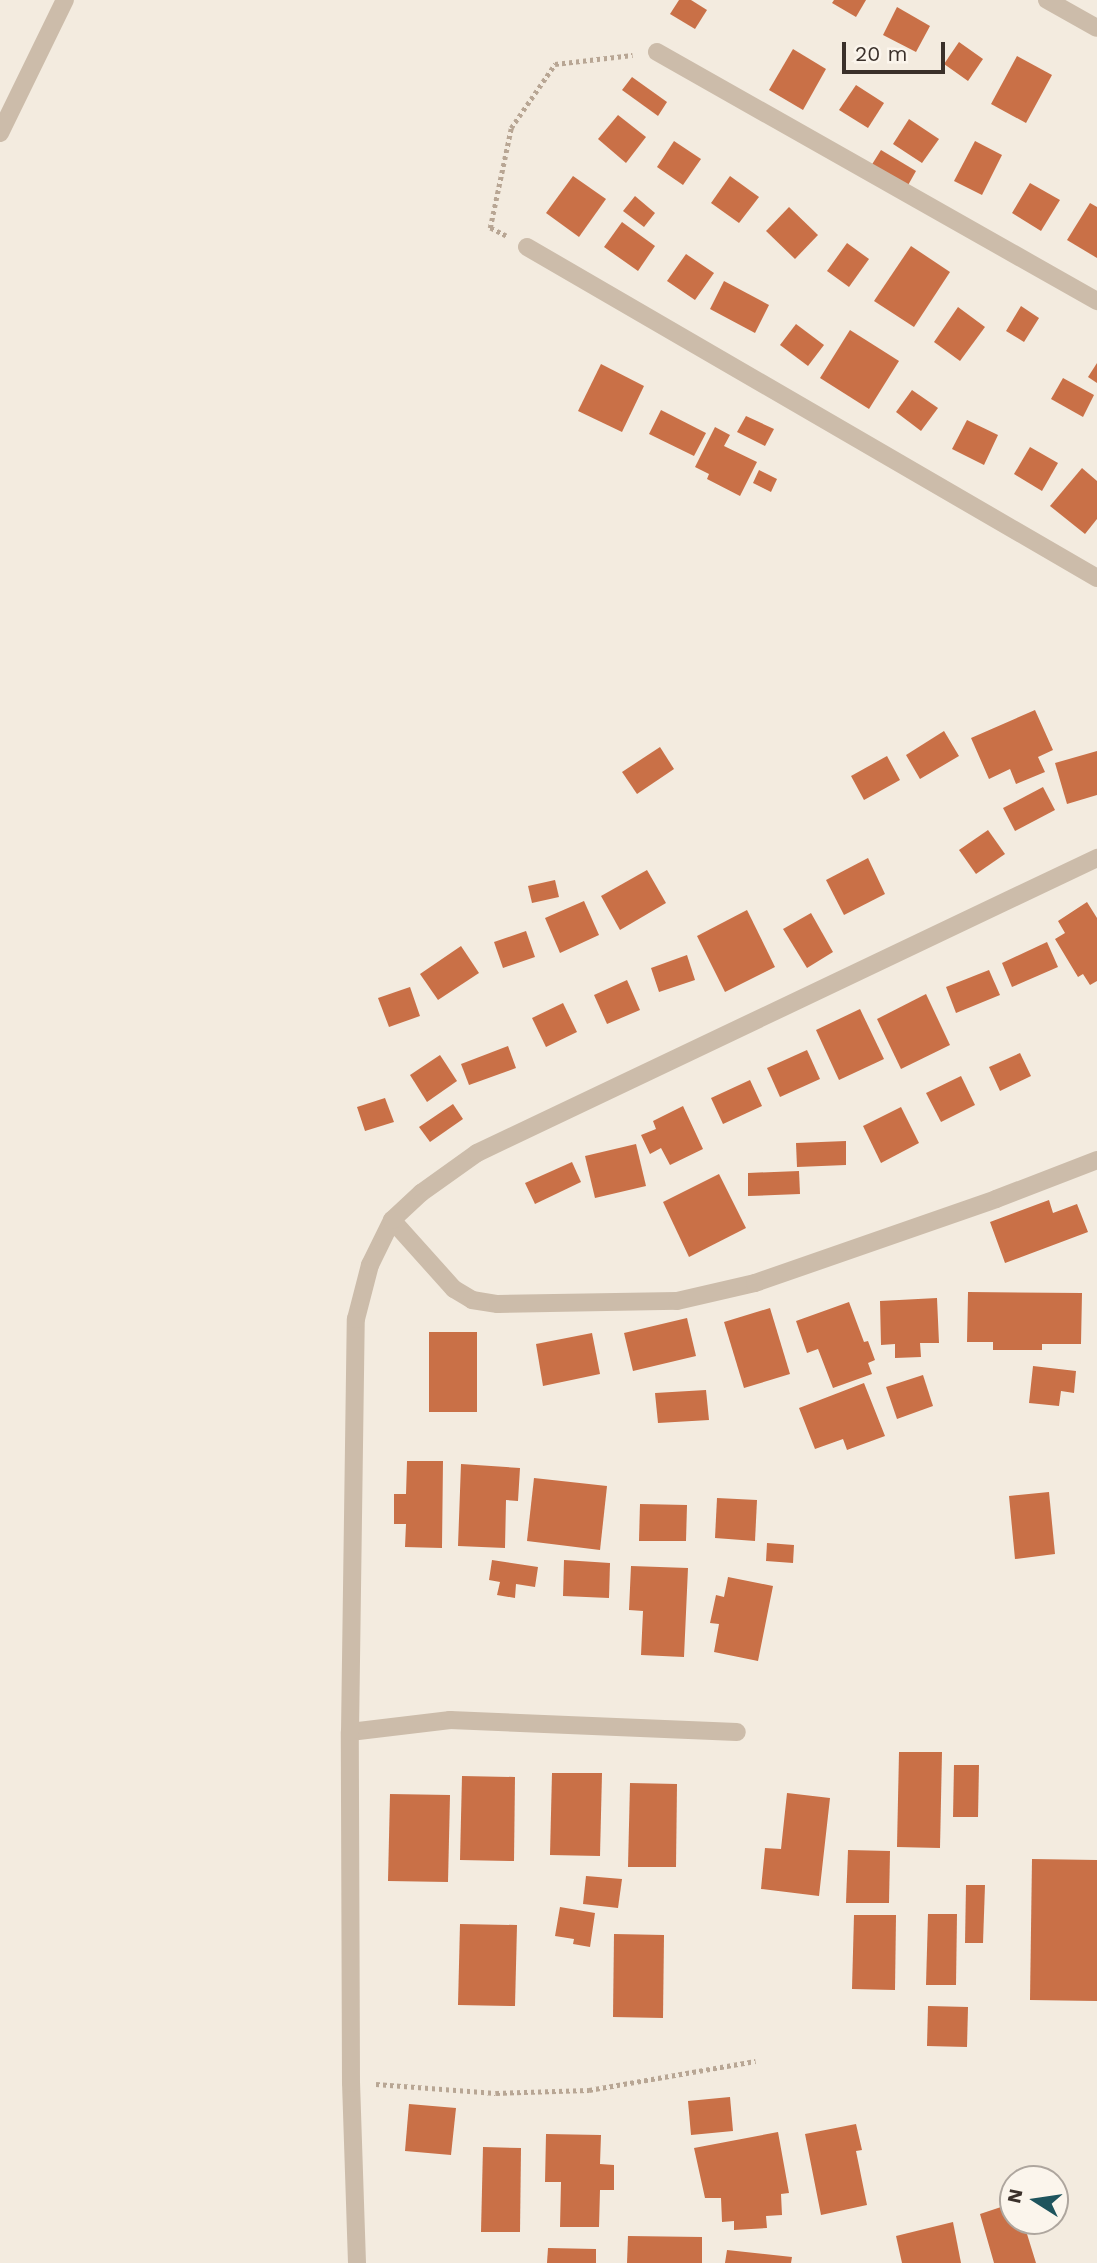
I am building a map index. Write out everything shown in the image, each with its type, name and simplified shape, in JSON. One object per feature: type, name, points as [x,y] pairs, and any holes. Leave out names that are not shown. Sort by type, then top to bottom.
[{"type":"street","points":[[0,133],[65,0]]},
{"type":"street","points":[[1047,0],[1097,28]]},
{"type":"street","points":[[657,52],[1097,301]]},
{"type":"street","points":[[527,247],[1097,578]]},
{"type":"street","points":[[357,2263],[351,2083],[350,1732],[356,1319],[369,1265],[392,1220],[421,1193],[477,1153],[1097,858]]},
{"type":"street","points":[[392,1220],[454,1289],[472,1300],[498,1304],[677,1301],[755,1283],[996,1199],[1097,1160]]},
{"type":"street","points":[[350,1732],[450,1720],[737,1732]]},
{"type":"path","points":[[527,247],[490,228],[511,128],[555,64],[657,52]]},
{"type":"path","points":[[351,2083],[496,2093],[589,2090],[755,2061]]},
{"type":"building","points":[[679,0],[691,0],[707,10],[695,29],[670,14]]},
{"type":"building","points":[[834,0],[866,0],[856,17],[832,3]]},
{"type":"building","points":[[897,7],[930,26],[916,52],[883,35]]},
{"type":"building","points":[[959,42],[983,59],[968,81],[944,64]]},
{"type":"building","points":[[793,49],[826,69],[803,110],[769,90]]},
{"type":"building","points":[[1017,56],[1052,75],[1026,123],[991,104]]},
{"type":"building","points":[[632,77],[667,102],[658,116],[622,90]]},
{"type":"building","points":[[856,85],[884,103],[868,128],[839,110]]},
{"type":"building","points":[[618,115],[646,137],[626,163],[598,139]]},
{"type":"building","points":[[909,119],[939,139],[922,163],[893,144]]},
{"type":"building","points":[[674,141],[701,159],[683,185],[657,167]]},
{"type":"building","points":[[975,141],[1002,155],[982,195],[954,181]]},
{"type":"building","points":[[881,150],[916,171],[907,187],[871,166]]},
{"type":"building","points":[[573,176],[606,199],[579,237],[546,213]]},
{"type":"building","points":[[730,176],[759,197],[739,223],[711,203]]},
{"type":"building","points":[[1030,183],[1060,200],[1041,231],[1012,213]]},
{"type":"building","points":[[635,196],[655,213],[644,227],[623,211]]},
{"type":"building","points":[[1090,203],[1097,207],[1097,258],[1067,240]]},
{"type":"building","points":[[789,207],[818,235],[795,259],[766,231]]},
{"type":"building","points":[[622,222],[655,246],[638,271],[604,247]]},
{"type":"building","points":[[847,243],[869,259],[849,287],[827,271]]},
{"type":"building","points":[[911,246],[950,272],[914,327],[874,301]]},
{"type":"building","points":[[686,254],[714,273],[695,300],[667,281]]},
{"type":"building","points":[[724,281],[769,305],[755,333],[710,309]]},
{"type":"building","points":[[1021,306],[1039,318],[1024,342],[1006,331]]},
{"type":"building","points":[[958,307],[985,327],[960,361],[934,342]]},
{"type":"building","points":[[796,324],[824,345],[808,366],[780,345]]},
{"type":"building","points":[[850,330],[899,361],[869,409],[820,378]]},
{"type":"building","points":[[1097,363],[1097,383],[1088,377]]},
{"type":"building","points":[[601,364],[644,386],[622,432],[578,411]]},
{"type":"building","points":[[1063,378],[1094,395],[1083,417],[1051,399]]},
{"type":"building","points":[[912,390],[938,408],[921,431],[896,412]]},
{"type":"building","points":[[661,410],[706,433],[694,456],[649,434]]},
{"type":"building","points":[[746,416],[774,429],[765,446],[737,432]]},
{"type":"building","points":[[967,420],[998,435],[984,465],[952,449]]},
{"type":"building","points":[[715,427],[730,435],[724,446],[757,462],[740,496],[707,479],[709,474],[695,467]]},
{"type":"building","points":[[1030,447],[1058,463],[1042,491],[1014,474]]},
{"type":"building","points":[[1082,468],[1097,481],[1097,519],[1085,534],[1050,506]]},
{"type":"building","points":[[759,470],[777,479],[771,492],[753,483]]},
{"type":"building","points":[[1035,710],[1053,750],[1038,757],[1045,772],[1016,784],[1010,769],[989,779],[971,738]]},
{"type":"building","points":[[944,731],[959,756],[920,779],[906,755]]},
{"type":"building","points":[[660,747],[674,769],[637,794],[622,772]]},
{"type":"building","points":[[1097,751],[1097,795],[1067,804],[1055,763]]},
{"type":"building","points":[[887,756],[900,780],[864,800],[851,776]]},
{"type":"building","points":[[1043,787],[1055,810],[1015,831],[1003,808]]},
{"type":"building","points":[[988,830],[1005,854],[976,874],[959,850]]},
{"type":"building","points":[[868,858],[885,894],[844,915],[826,880]]},
{"type":"building","points":[[647,870],[666,903],[620,930],[601,896]]},
{"type":"building","points":[[555,880],[559,897],[532,903],[528,886]]},
{"type":"building","points":[[584,901],[599,935],[560,953],[545,918]]},
{"type":"building","points":[[1087,902],[1097,918],[1097,981],[1090,985],[1083,974],[1078,977],[1055,939],[1065,933],[1058,921]]},
{"type":"building","points":[[747,910],[775,967],[725,992],[697,936]]},
{"type":"building","points":[[811,913],[833,952],[807,968],[783,929]]},
{"type":"building","points":[[526,931],[535,957],[503,968],[494,942]]},
{"type":"building","points":[[1047,942],[1058,967],[1012,987],[1002,963]]},
{"type":"building","points":[[461,946],[479,973],[438,1000],[420,974]]},
{"type":"building","points":[[687,955],[695,980],[659,992],[651,968]]},
{"type":"building","points":[[989,970],[1000,995],[956,1013],[946,987]]},
{"type":"building","points":[[627,980],[640,1010],[607,1024],[594,995]]},
{"type":"building","points":[[410,987],[420,1016],[389,1027],[378,998]]},
{"type":"building","points":[[926,994],[950,1045],[901,1069],[877,1019]]},
{"type":"building","points":[[563,1003],[577,1032],[546,1047],[532,1018]]},
{"type":"building","points":[[860,1009],[884,1059],[839,1080],[816,1030]]},
{"type":"building","points":[[508,1046],[516,1068],[469,1085],[461,1064]]},
{"type":"building","points":[[807,1050],[820,1079],[780,1097],[767,1068]]},
{"type":"building","points":[[1020,1053],[1031,1076],[1000,1091],[989,1067]]},
{"type":"building","points":[[440,1055],[457,1081],[427,1102],[410,1075]]},
{"type":"building","points":[[961,1076],[975,1105],[941,1122],[926,1093]]},
{"type":"building","points":[[750,1080],[762,1106],[723,1124],[711,1098]]},
{"type":"building","points":[[385,1098],[394,1122],[365,1131],[357,1107]]},
{"type":"building","points":[[453,1104],[463,1119],[430,1142],[419,1127]]},
{"type":"building","points":[[683,1106],[703,1149],[670,1165],[661,1148],[650,1154],[641,1135],[656,1129],[653,1121]]},
{"type":"building","points":[[901,1107],[919,1143],[881,1163],[863,1126]]},
{"type":"building","points":[[846,1141],[846,1165],[797,1167],[796,1143]]},
{"type":"building","points":[[636,1144],[646,1186],[595,1198],[585,1156]]},
{"type":"building","points":[[572,1162],[581,1182],[535,1204],[525,1183]]},
{"type":"building","points":[[799,1171],[800,1194],[748,1196],[748,1173]]},
{"type":"building","points":[[719,1174],[746,1228],[689,1257],[663,1202]]},
{"type":"building","points":[[1049,1200],[1053,1213],[1077,1204],[1088,1232],[1005,1263],[990,1222]]},
{"type":"building","points":[[968,1292],[1082,1293],[1081,1344],[1042,1344],[1042,1350],[993,1350],[993,1342],[967,1342]]},
{"type":"building","points":[[937,1298],[939,1343],[920,1343],[921,1357],[895,1358],[895,1344],[881,1345],[880,1301]]},
{"type":"building","points":[[849,1302],[864,1342],[868,1341],[875,1360],[868,1363],[872,1374],[833,1388],[818,1349],[807,1353],[796,1321]]},
{"type":"building","points":[[770,1308],[790,1374],[744,1388],[724,1322]]},
{"type":"building","points":[[687,1318],[696,1356],[633,1371],[624,1333]]},
{"type":"building","points":[[429,1332],[477,1332],[477,1412],[429,1412]]},
{"type":"building","points":[[592,1333],[600,1374],[543,1386],[536,1344]]},
{"type":"building","points":[[1033,1366],[1076,1371],[1074,1393],[1061,1391],[1059,1406],[1029,1403]]},
{"type":"building","points":[[923,1375],[933,1406],[897,1419],[886,1387]]},
{"type":"building","points":[[864,1383],[885,1436],[847,1450],[843,1439],[815,1449],[799,1408]]},
{"type":"building","points":[[706,1390],[709,1420],[658,1423],[655,1393]]},
{"type":"building","points":[[407,1461],[443,1461],[442,1548],[405,1547],[406,1524],[394,1524],[394,1494],[406,1494]]},
{"type":"building","points":[[461,1464],[520,1468],[518,1501],[506,1500],[505,1548],[458,1546]]},
{"type":"building","points":[[534,1478],[607,1486],[600,1550],[527,1541]]},
{"type":"building","points":[[1049,1492],[1055,1554],[1015,1559],[1009,1496]]},
{"type":"building","points":[[717,1498],[757,1500],[755,1541],[715,1538]]},
{"type":"building","points":[[640,1504],[687,1505],[686,1541],[639,1541]]},
{"type":"building","points":[[767,1543],[794,1545],[793,1563],[766,1561]]},
{"type":"building","points":[[492,1560],[538,1567],[535,1587],[516,1584],[515,1598],[497,1595],[500,1582],[489,1580]]},
{"type":"building","points":[[564,1560],[610,1563],[609,1598],[563,1596]]},
{"type":"building","points":[[631,1566],[688,1568],[684,1657],[641,1655],[643,1611],[629,1610]]},
{"type":"building","points":[[728,1577],[773,1586],[758,1661],[714,1652],[719,1624],[710,1623],[716,1595],[724,1597]]},
{"type":"building","points":[[899,1752],[942,1752],[940,1848],[897,1847]]},
{"type":"building","points":[[954,1765],[979,1765],[978,1817],[953,1817]]},
{"type":"building","points":[[552,1773],[602,1773],[600,1856],[550,1855]]},
{"type":"building","points":[[462,1776],[515,1777],[514,1861],[460,1860]]},
{"type":"building","points":[[630,1783],[677,1784],[676,1867],[628,1867]]},
{"type":"building","points":[[787,1793],[830,1798],[819,1896],[761,1889],[765,1848],[781,1849]]},
{"type":"building","points":[[390,1794],[450,1795],[448,1882],[388,1881]]},
{"type":"building","points":[[848,1850],[890,1851],[889,1903],[846,1903]]},
{"type":"building","points":[[1032,1859],[1097,1860],[1097,2001],[1030,2000]]},
{"type":"building","points":[[586,1876],[622,1879],[618,1908],[583,1904]]},
{"type":"building","points":[[966,1885],[985,1885],[983,1943],[965,1943]]},
{"type":"building","points":[[560,1907],[595,1913],[590,1947],[573,1944],[574,1939],[555,1936]]},
{"type":"building","points":[[928,1914],[957,1914],[956,1985],[926,1985]]},
{"type":"building","points":[[854,1915],[896,1915],[895,1990],[852,1989]]},
{"type":"building","points":[[460,1924],[517,1925],[515,2006],[458,2005]]},
{"type":"building","points":[[614,1934],[664,1935],[663,2018],[613,2017]]},
{"type":"building","points":[[928,2006],[968,2007],[967,2047],[927,2046]]},
{"type":"building","points":[[730,2097],[733,2131],[691,2135],[688,2101]]},
{"type":"building","points":[[409,2104],[456,2108],[451,2155],[405,2151]]},
{"type":"building","points":[[856,2124],[862,2150],[856,2151],[867,2205],[821,2215],[805,2134]]},
{"type":"building","points":[[778,2132],[789,2193],[781,2194],[782,2215],[766,2216],[767,2228],[734,2230],[734,2221],[722,2222],[721,2198],[705,2198],[694,2148]]},
{"type":"building","points":[[546,2134],[601,2135],[600,2164],[614,2165],[614,2190],[600,2190],[599,2227],[560,2227],[561,2182],[545,2182]]},
{"type":"building","points":[[483,2147],[521,2148],[520,2232],[481,2232]]},
{"type":"building","points":[[999,2208],[999,2235],[1027,2235],[1036,2263],[994,2263],[980,2214]]},
{"type":"building","points":[[953,2222],[961,2263],[902,2263],[896,2236]]},
{"type":"building","points":[[628,2236],[702,2237],[702,2263],[627,2263]]},
{"type":"building","points":[[548,2248],[596,2249],[596,2263],[547,2263]]},
{"type":"building","points":[[727,2250],[792,2257],[791,2263],[725,2263]]}]
